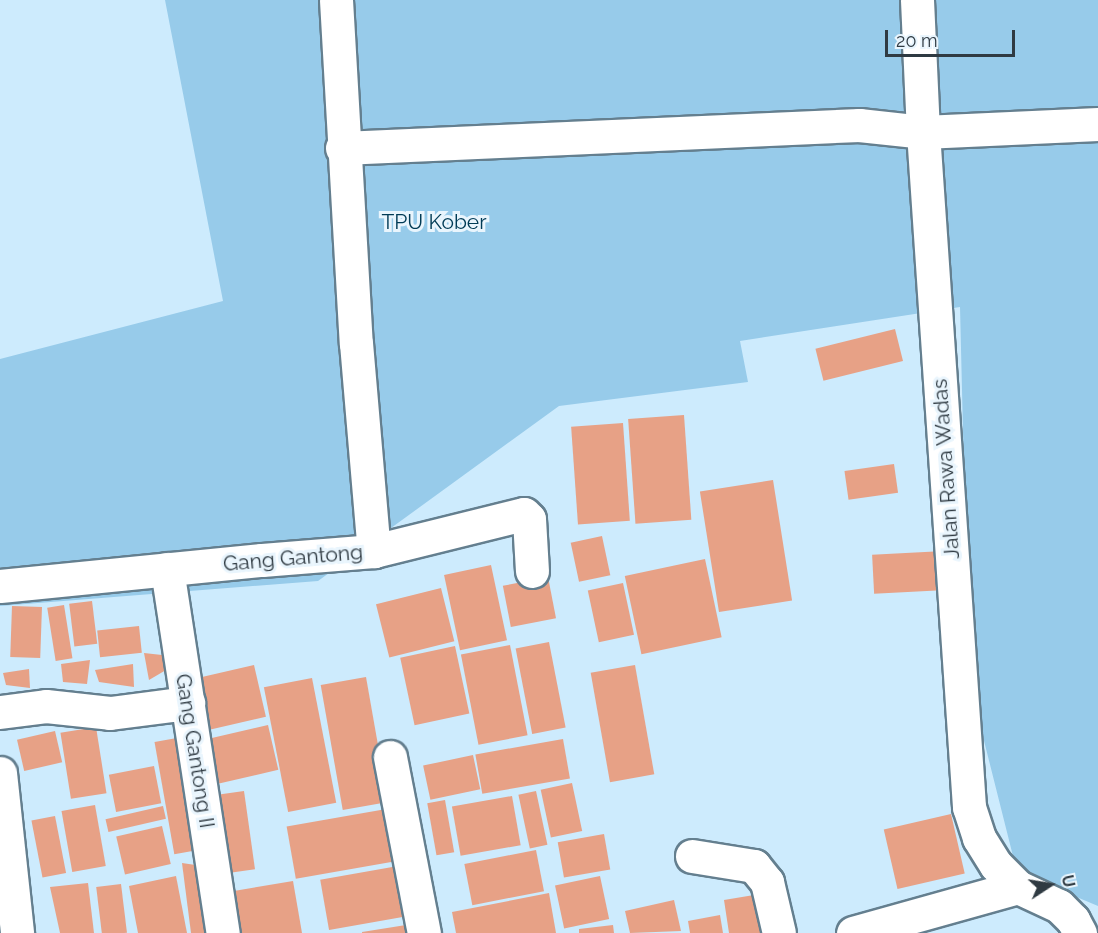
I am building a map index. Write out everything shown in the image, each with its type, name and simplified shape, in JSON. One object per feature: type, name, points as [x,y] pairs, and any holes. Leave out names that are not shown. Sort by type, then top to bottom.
[{"type":"street","points":[[336,0],[342,148],[374,551]]},
{"type":"street","name":"Jalan Rawa Wadas","points":[[917,0],[923,132],[969,807],[979,838],[996,865],[1018,886],[1059,906],[1073,920],[1080,933]]},
{"type":"street","points":[[342,148],[859,125],[923,132],[1098,124]]},
{"type":"street","name":"Gang Gantong","points":[[0,586],[374,551],[524,514],[529,519],[532,571]]},
{"type":"street","name":"Gang Gantong II","points":[[167,569],[223,933]]},
{"type":"street","points":[[0,712],[46,706],[111,713],[188,703]]},
{"type":"street","points":[[390,757],[423,933]]},
{"type":"street","points":[[0,773],[17,933]]},
{"type":"street","points":[[692,856],[754,867],[766,882],[779,933]]},
{"type":"street","points":[[853,933],[1018,886]]},
{"type":"green space","name":"TPU Kober","points":[[165,0],[1098,0],[1098,906],[1017,872],[969,681],[960,307],[740,341],[748,382],[559,406],[318,581],[0,606],[0,359],[223,301]]},
{"type":"building","points":[[895,329],[903,361],[823,381],[815,349]]},
{"type":"building","points":[[684,415],[691,520],[635,524],[628,419]]},
{"type":"building","points":[[623,423],[630,521],[578,524],[571,427]]},
{"type":"building","points":[[894,464],[898,493],[849,500],[844,471]]},
{"type":"building","points":[[773,480],[792,600],[719,612],[700,492]]},
{"type":"building","points":[[602,536],[610,575],[579,582],[571,543]]},
{"type":"building","points":[[944,551],[946,590],[874,594],[872,555]]},
{"type":"building","points":[[705,559],[722,637],[641,654],[625,576]]},
{"type":"building","points":[[491,565],[507,640],[460,650],[444,575]]},
{"type":"building","points":[[548,577],[556,618],[511,627],[503,586]]},
{"type":"building","points":[[623,583],[634,635],[599,642],[588,590]]},
{"type":"building","points":[[441,588],[454,641],[389,658],[376,604]]},
{"type":"building","points":[[92,601],[97,644],[74,646],[69,604]]},
{"type":"building","points":[[64,605],[72,658],[56,661],[47,608]]},
{"type":"building","points":[[12,606],[42,607],[40,658],[10,657]]},
{"type":"building","points":[[139,626],[142,653],[100,657],[97,630]]},
{"type":"building","points":[[549,642],[566,727],[532,734],[516,648]]},
{"type":"building","points":[[510,645],[528,735],[478,745],[461,655]]},
{"type":"building","points":[[455,646],[469,713],[415,725],[400,658]]},
{"type":"building","points":[[144,653],[162,655],[166,670],[149,680]]},
{"type":"building","points":[[90,660],[87,684],[63,682],[61,664]]},
{"type":"building","points":[[133,664],[134,687],[99,682],[95,670]]},
{"type":"building","points":[[254,665],[266,717],[199,732],[187,681]]},
{"type":"building","points":[[635,665],[654,774],[610,782],[591,673]]},
{"type":"building","points":[[29,669],[30,688],[6,685],[3,673]]},
{"type":"building","points":[[366,677],[388,802],[343,810],[321,685]]},
{"type":"building","points":[[312,678],[336,803],[288,812],[264,687]]},
{"type":"building","points":[[268,725],[278,770],[208,786],[198,741]]},
{"type":"building","points":[[96,727],[106,793],[71,799],[60,733]]},
{"type":"building","points":[[55,731],[62,762],[24,771],[17,740]]},
{"type":"building","points":[[188,736],[208,848],[174,854],[155,742]]},
{"type":"building","points":[[563,739],[570,778],[482,794],[475,754]]},
{"type":"building","points":[[473,755],[480,789],[430,800],[423,766]]},
{"type":"building","points":[[154,766],[161,803],[116,812],[109,775]]},
{"type":"building","points":[[572,783],[582,831],[551,838],[541,790]]},
{"type":"building","points":[[244,791],[255,869],[221,874],[210,796]]},
{"type":"building","points":[[536,791],[547,845],[530,849],[518,795]]},
{"type":"building","points":[[512,796],[521,845],[461,856],[452,807]]},
{"type":"building","points":[[445,800],[454,852],[436,855],[427,803]]},
{"type":"building","points":[[95,805],[106,866],[72,872],[62,811]]},
{"type":"building","points":[[163,806],[166,819],[108,832],[106,819]]},
{"type":"building","points":[[392,808],[401,860],[296,879],[287,827]]},
{"type":"building","points":[[951,814],[965,873],[897,889],[884,830]]},
{"type":"building","points":[[55,816],[66,873],[43,878],[31,821]]},
{"type":"building","points":[[162,826],[171,864],[125,875],[116,837]]},
{"type":"building","points":[[604,834],[610,869],[564,878],[558,842]]},
{"type":"building","points":[[536,850],[544,891],[472,905],[464,864]]},
{"type":"building","points":[[182,863],[209,867],[215,933],[191,933]]},
{"type":"building","points":[[398,866],[407,916],[329,930],[320,880]]},
{"type":"building","points":[[176,876],[187,933],[138,933],[129,886]]},
{"type":"building","points":[[600,876],[609,919],[564,929],[555,886]]},
{"type":"building","points":[[293,881],[302,933],[228,933],[222,893]]},
{"type":"building","points":[[88,883],[94,933],[60,933],[50,887]]},
{"type":"building","points":[[121,884],[127,933],[102,933],[96,887]]},
{"type":"building","points":[[549,893],[556,933],[456,933],[452,912]]},
{"type":"building","points":[[760,894],[767,933],[729,933],[724,900]]},
{"type":"building","points":[[674,900],[681,931],[630,933],[625,911]]},
{"type":"building","points":[[720,915],[723,933],[690,933],[688,921]]},
{"type":"building","points":[[406,925],[407,933],[362,933],[362,932]]},
{"type":"building","points":[[613,925],[614,933],[579,933],[579,929]]}]
